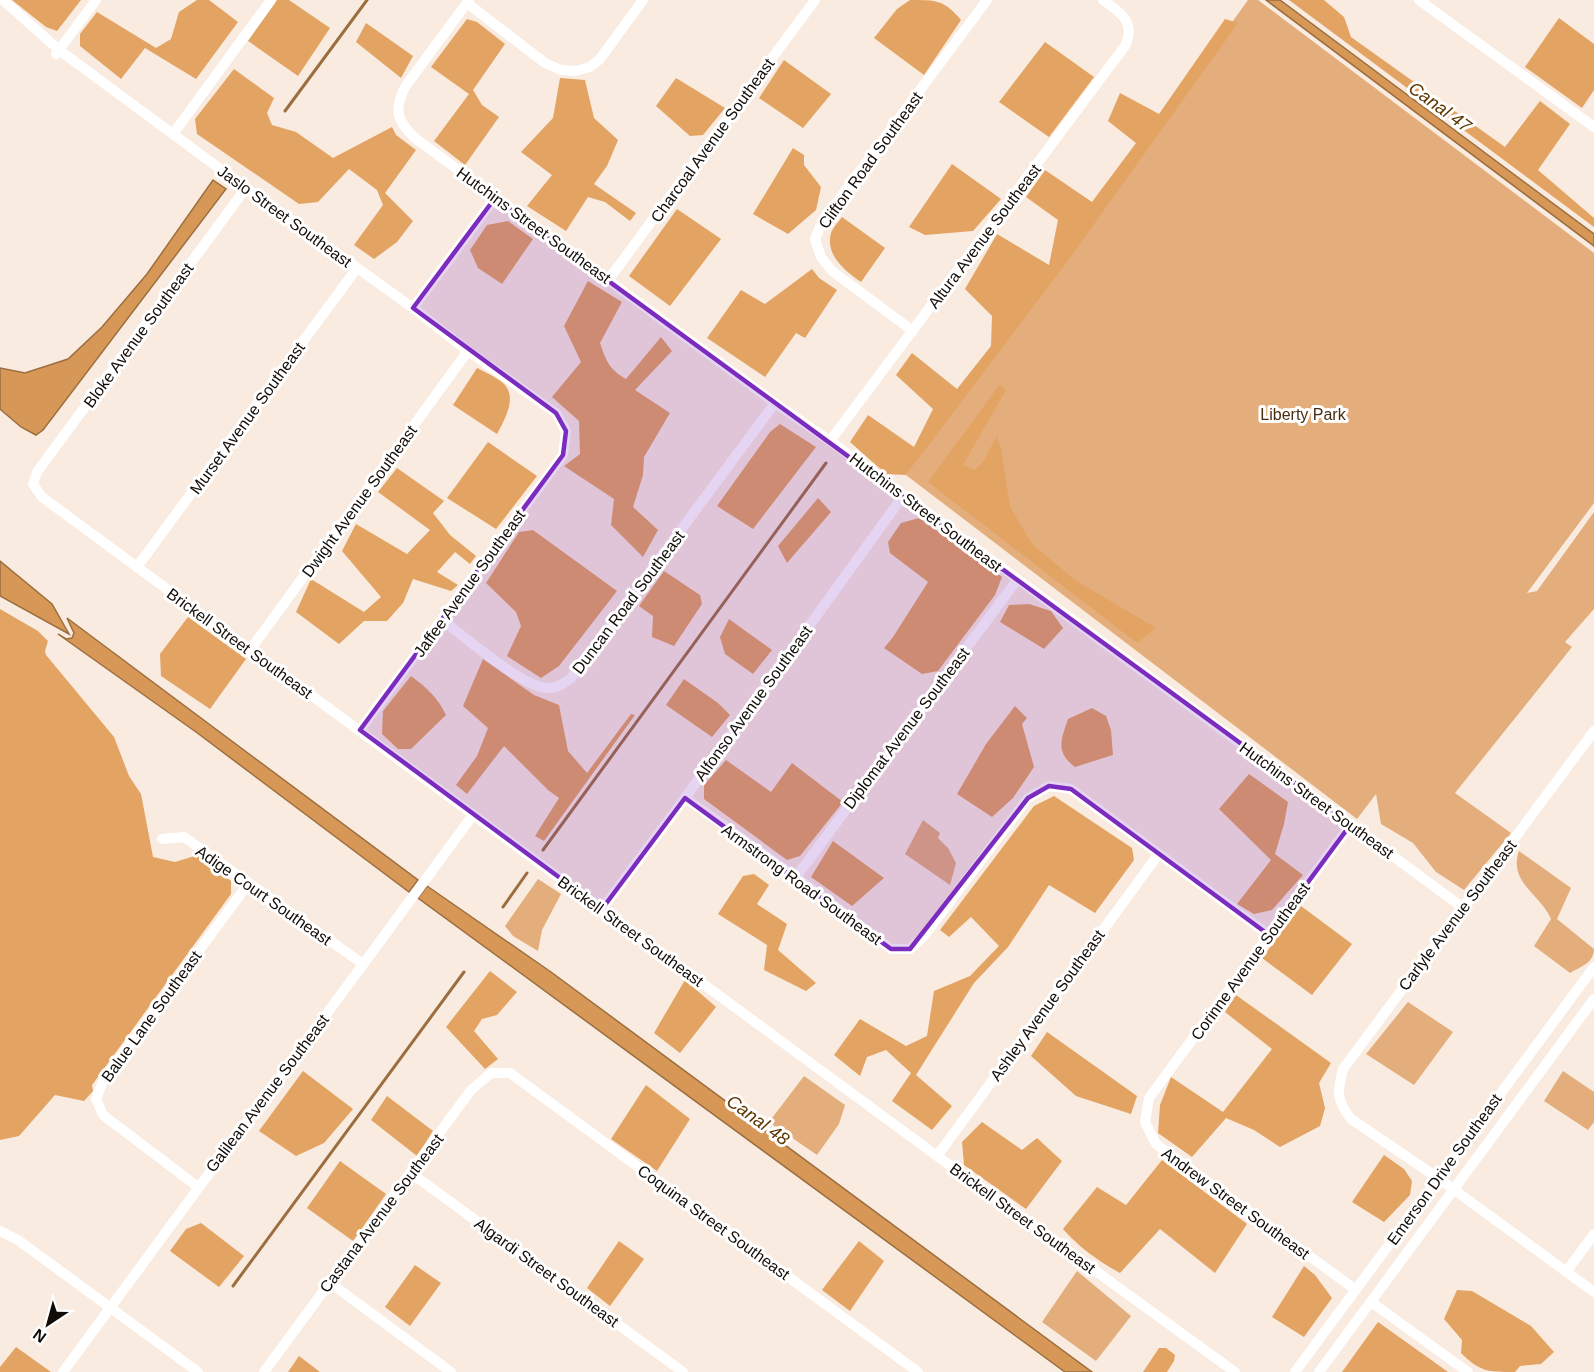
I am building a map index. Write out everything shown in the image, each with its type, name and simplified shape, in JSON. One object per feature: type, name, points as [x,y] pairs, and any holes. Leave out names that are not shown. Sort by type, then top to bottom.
[{"type":"street","name":"Jaslo Street Southeast","points":[[3,0],[58,52],[556,413],[566,431]]},
{"type":"street","points":[[58,52],[96,0]]},
{"type":"street","points":[[173,134],[271,0]]},
{"type":"street","points":[[468,1],[545,63],[561,70],[576,71],[590,67],[600,58],[643,0]]},
{"type":"street","name":"Charcoal Avenue Southeast","points":[[609,279],[814,0]]},
{"type":"street","name":"Clifton Road Southeast","points":[[913,331],[832,271],[820,257],[815,239],[822,222],[987,0]]},
{"type":"street","name":"Altura Avenue Southeast","points":[[830,441],[1125,46],[1130,37],[1129,27],[1120,12],[1103,0]]},
{"type":"street","points":[[1419,0],[1594,127]]},
{"type":"street","name":"Hutchins Street Southeast","points":[[468,1],[405,87],[399,99],[398,112],[403,126],[415,138],[1462,907]]},
{"type":"street","name":"Bloke Avenue Southeast","points":[[33,484],[37,472],[246,188]]},
{"type":"street","points":[[413,308],[495,198]]},
{"type":"street","name":"Murset Avenue Southeast","points":[[137,567],[357,268]]},
{"type":"street","name":"Dwight Avenue Southeast","points":[[249,650],[468,351]]},
{"type":"street","name":"Duncan Road Southeast","points":[[442,620],[521,679],[548,688],[561,686],[571,678],[775,403]]},
{"type":"street","name":"Jaffee Avenue Southeast","points":[[360,730],[563,455],[566,431]]},
{"type":"street","name":"Brickell Street Southeast","points":[[33,484],[42,497],[249,650],[1235,1372]]},
{"type":"street","name":"Alfonso Avenue Southeast","points":[[602,909],[903,496]]},
{"type":"street","name":"Diplomat Avenue Southeast","points":[[796,877],[1017,580]]},
{"type":"street","name":"Carlyle Avenue Southeast","points":[[1438,1178],[1351,1119],[1341,1106],[1337,1091],[1343,1070],[1594,730]]},
{"type":"street","name":"Armstrong Road Southeast","points":[[685,798],[796,877],[891,949],[910,949],[924,936],[1028,798],[1049,786],[1071,789],[1158,855],[1269,934]]},
{"type":"street","name":"Galilean Avenue Southeast","points":[[63,1372],[473,815]]},
{"type":"street","name":"Corinne Avenue Southeast","points":[[1149,1098],[1351,824]]},
{"type":"street","name":"Adige Court Southeast","points":[[162,839],[183,837],[363,964]]},
{"type":"street","name":"Ashley Avenue Southeast","points":[[937,1155],[1158,855]]},
{"type":"street","name":"Balue Lane Southeast","points":[[198,1187],[103,1115],[96,1099],[103,1081],[248,884]]},
{"type":"street","name":"Emerson Drive Southeast","points":[[1295,1372],[1594,967]]},
{"type":"street","name":"Emerson Drive Southeast","points":[[1319,1372],[1594,999]]},
{"type":"street","name":"Castana Avenue Southeast","points":[[264,1372],[471,1090],[491,1073],[510,1073]]},
{"type":"street","name":"Coquina Street Southeast","points":[[510,1073],[918,1372]]},
{"type":"street","name":"Andrew Street Southeast","points":[[1149,1098],[1145,1122],[1156,1144],[1356,1290]]},
{"type":"street","name":"Algardi Street Southeast","points":[[411,1173],[683,1372]]},
{"type":"street","points":[[1438,1178],[1594,1292]]},
{"type":"street","points":[[0,1231],[18,1240],[198,1372]]},
{"type":"street","points":[[1566,1272],[1594,1234]]},
{"type":"street","points":[[329,1282],[451,1372]]},
{"type":"street","points":[[1371,1302],[1467,1372]]},
{"type":"highlighted area","points":[[495,198],[1351,824],[1269,935],[1071,789],[1049,786],[1028,798],[910,949],[891,949],[685,798],[602,909],[360,730],[563,455],[566,431],[556,413],[413,308]]},
{"type":"green space","name":"Liberty Park","points":[[1248,0],[1258,0],[1594,253],[1594,503],[1527,593],[1537,591],[1594,512],[1594,609],[1565,642],[1572,647],[1455,793],[1511,833],[1464,890],[1436,872],[1413,843],[1381,824],[1376,794],[1357,819],[906,475]]},
{"type":"green space","points":[[923,820],[940,833],[938,838],[948,848],[956,863],[950,885],[905,854]]},
{"type":"green space","points":[[1519,851],[1571,888],[1557,919],[1594,949],[1589,961],[1570,973],[1534,946],[1551,919],[1521,880],[1517,862]]},
{"type":"green space","points":[[538,879],[561,894],[542,930],[538,951],[513,936],[505,926]]},
{"type":"green space","points":[[1408,1002],[1453,1032],[1414,1085],[1366,1054]]},
{"type":"green space","points":[[1563,1071],[1594,1092],[1594,1122],[1588,1130],[1544,1101]]},
{"type":"green space","points":[[804,1076],[845,1105],[839,1124],[817,1155],[769,1122]]},
{"type":"green space","points":[[1077,1271],[1131,1316],[1096,1361],[1042,1322]]},
{"type":"shaded area","points":[[12,0],[81,0],[57,31],[46,27]]},
{"type":"shaded area","points":[[197,0],[209,0],[238,22],[196,79],[145,48],[121,79],[80,46],[80,34],[97,12],[156,48],[171,39],[179,12]]},
{"type":"shaded area","points":[[277,0],[289,0],[330,28],[298,76],[248,41]]},
{"type":"shaded area","points":[[910,0],[939,2],[950,8],[961,20],[924,75],[874,38],[897,9]]},
{"type":"shaded area","points":[[1266,0],[1280,0],[1594,234],[1594,246]]},
{"type":"shaded area","points":[[1289,0],[1324,0],[1344,17],[1351,37],[1505,147],[1540,101],[1570,124],[1538,170],[1594,218],[1594,227]]},
{"type":"shaded area","points":[[1559,18],[1594,44],[1594,90],[1582,108],[1525,67]]},
{"type":"shaded area","points":[[467,19],[477,22],[505,44],[473,90],[482,105],[499,117],[465,165],[434,141],[469,94],[431,67]]},
{"type":"shaded area","points":[[1225,19],[1238,23],[1064,266],[906,475],[886,474],[850,442],[868,415],[914,447],[933,409],[896,375],[912,353],[957,389],[991,346],[992,316],[965,289],[997,234],[1049,265],[1058,220],[1026,197],[1045,170],[1092,202],[1136,143],[1108,121],[1120,93],[1159,114]]},
{"type":"shaded area","points":[[366,23],[413,56],[401,78],[356,42]]},
{"type":"shaded area","points":[[1045,42],[1094,77],[1049,137],[999,102]]},
{"type":"shaded area","points":[[784,60],[831,94],[803,128],[759,98]]},
{"type":"shaded area","points":[[234,69],[274,98],[267,113],[272,125],[296,132],[333,158],[392,127],[396,135],[416,150],[385,193],[413,221],[397,242],[374,259],[354,245],[383,205],[377,190],[349,169],[318,202],[299,204],[197,134],[195,119]]},
{"type":"shaded area","points":[[560,78],[585,80],[594,118],[618,140],[607,166],[594,184],[636,213],[630,221],[605,202],[588,197],[566,231],[527,206],[552,175],[521,152],[553,118]]},
{"type":"shaded area","points":[[676,78],[725,108],[703,135],[690,136],[656,106]]},
{"type":"shaded area","points":[[793,148],[804,155],[804,165],[821,187],[816,210],[788,234],[753,214]]},
{"type":"shaded area","points":[[952,164],[1001,199],[973,231],[925,235],[909,227]]},
{"type":"shaded area","points":[[213,180],[226,189],[43,430],[36,435],[21,427],[0,409],[0,368],[25,373],[68,359],[102,327],[147,274]]},
{"type":"shaded area","points":[[677,209],[721,239],[670,306],[629,276]]},
{"type":"shaded area","points":[[842,217],[885,248],[861,282],[838,262],[831,248],[831,233]]},
{"type":"shaded area","points":[[508,221],[533,239],[502,284],[478,268],[470,250],[487,225]]},
{"type":"shaded area","points":[[812,269],[819,278],[837,290],[805,338],[796,333],[765,377],[707,338],[741,290],[765,304]]},
{"type":"shaded area","points":[[588,281],[622,302],[600,343],[607,360],[616,372],[626,379],[661,337],[672,351],[635,390],[670,413],[644,457],[643,475],[633,507],[658,530],[643,557],[611,525],[614,499],[564,466],[580,454],[579,421],[552,397],[581,362],[564,326]]},
{"type":"shaded area","points":[[477,368],[503,383],[510,395],[509,408],[497,434],[453,405]]},
{"type":"shaded area","points":[[1000,384],[1006,390],[963,465],[974,470],[983,462],[997,436],[1010,507],[1033,545],[1075,580],[1156,628],[1137,643],[928,482]]},
{"type":"shaded area","points":[[780,424],[816,447],[753,529],[717,506],[770,432]]},
{"type":"shaded area","points":[[488,442],[537,476],[496,529],[447,498]]},
{"type":"shaded area","points":[[397,468],[444,501],[433,513],[450,535],[476,556],[470,564],[455,552],[437,572],[458,585],[451,591],[413,579],[403,603],[387,621],[364,621],[339,644],[296,612],[311,579],[364,612],[381,597],[342,551],[356,524],[407,554],[430,530],[378,492]]},
{"type":"shaded area","points":[[818,498],[831,512],[787,563],[778,546]]},
{"type":"shaded area","points":[[919,518],[1002,577],[995,595],[938,671],[922,674],[884,648],[928,582],[890,553],[888,542],[901,523]]},
{"type":"shaded area","points":[[533,530],[617,591],[559,666],[541,678],[507,656],[521,626],[516,612],[486,583],[519,532]]},
{"type":"shaded area","points":[[0,561],[52,604],[69,634],[0,596]]},
{"type":"shaded area","points":[[664,571],[700,595],[702,604],[674,646],[652,637],[653,616],[639,606]]},
{"type":"shaded area","points":[[1029,604],[1051,611],[1063,628],[1044,649],[1000,622],[1009,605]]},
{"type":"shaded area","points":[[0,609],[38,631],[48,641],[46,655],[114,737],[129,776],[141,794],[153,857],[175,862],[198,855],[231,881],[231,894],[92,1085],[93,1091],[84,1101],[55,1095],[19,1136],[0,1140]]},
{"type":"shaded area","points":[[188,617],[246,659],[210,709],[161,676],[160,654]]},
{"type":"shaded area","points":[[67,618],[418,880],[409,892],[196,732],[58,634],[66,639],[72,638],[74,633]]},
{"type":"shaded area","points":[[729,619],[772,650],[753,674],[725,654],[720,637]]},
{"type":"shaded area","points":[[483,659],[534,695],[559,705],[568,751],[587,773],[631,714],[635,715],[544,841],[535,836],[559,798],[504,746],[467,794],[456,785],[477,756],[488,728],[463,706]]},
{"type":"shaded area","points":[[411,676],[431,693],[446,715],[411,749],[398,749],[382,734],[383,711]]},
{"type":"shaded area","points":[[684,679],[718,703],[730,715],[712,737],[666,705]]},
{"type":"shaded area","points":[[1015,706],[1027,718],[1022,724],[1034,767],[1013,798],[992,817],[957,794],[986,744]]},
{"type":"shaded area","points":[[1092,708],[1106,716],[1111,730],[1113,755],[1075,767],[1062,751],[1063,733],[1068,719]]},
{"type":"shaded area","points":[[726,760],[771,792],[792,763],[843,802],[800,856],[787,860],[704,799],[704,785]]},
{"type":"shaded area","points":[[1249,774],[1288,802],[1275,854],[1303,875],[1272,910],[1254,914],[1237,904],[1271,860],[1219,809]]},
{"type":"shaded area","points":[[1054,796],[1132,848],[1134,860],[1095,913],[1049,885],[1008,947],[974,983],[916,1075],[952,1106],[932,1130],[892,1101],[911,1073],[886,1050],[867,1057],[860,1076],[834,1055],[860,1019],[906,1046],[927,1036],[934,991],[970,976],[999,946],[971,917],[949,937],[940,930],[1034,806]]},
{"type":"shaded area","points":[[833,841],[884,878],[852,906],[811,877]]},
{"type":"shaded area","points":[[754,874],[769,885],[757,904],[787,924],[778,950],[816,983],[806,991],[764,970],[767,945],[718,914],[743,876]]},
{"type":"shaded area","points":[[427,886],[551,972],[1092,1372],[1065,1372],[418,898]]},
{"type":"shaded area","points":[[1301,906],[1352,944],[1312,995],[1262,958]]},
{"type":"shaded area","points":[[490,971],[517,992],[497,1015],[482,1019],[474,1031],[498,1059],[485,1069],[446,1027]]},
{"type":"shaded area","points":[[685,980],[716,1007],[680,1053],[654,1033]]},
{"type":"shaded area","points":[[1236,995],[1331,1063],[1319,1083],[1325,1108],[1320,1126],[1280,1147],[1254,1130],[1226,1118],[1192,1157],[1158,1133],[1160,1105],[1171,1077],[1223,1112],[1272,1049],[1225,1012]]},
{"type":"shaded area","points":[[1047,1032],[1137,1096],[1131,1114],[1076,1096],[1031,1056]]},
{"type":"shaded area","points":[[303,1071],[353,1109],[324,1143],[296,1156],[259,1131]]},
{"type":"shaded area","points":[[646,1085],[690,1119],[657,1171],[611,1139]]},
{"type":"shaded area","points":[[387,1096],[433,1131],[417,1156],[371,1120]]},
{"type":"shaded area","points":[[982,1122],[1022,1150],[1037,1138],[1062,1161],[1026,1209],[964,1165],[962,1142]]},
{"type":"shaded area","points":[[1384,1155],[1404,1169],[1412,1181],[1410,1195],[1384,1222],[1352,1202]]},
{"type":"shaded area","points":[[1162,1160],[1247,1224],[1215,1273],[1160,1229],[1120,1273],[1090,1254],[1063,1229],[1097,1187],[1126,1205]]},
{"type":"shaded area","points":[[340,1161],[386,1194],[353,1241],[307,1208]]},
{"type":"shaded area","points":[[201,1223],[244,1256],[219,1287],[170,1251],[186,1229]]},
{"type":"shaded area","points":[[619,1241],[644,1259],[610,1306],[587,1288]]},
{"type":"shaded area","points":[[859,1241],[884,1261],[850,1311],[822,1290]]},
{"type":"shaded area","points":[[415,1265],[441,1283],[410,1326],[385,1307]]},
{"type":"shaded area","points":[[1304,1266],[1315,1275],[1332,1298],[1304,1337],[1272,1317]]},
{"type":"shaded area","points":[[1457,1290],[1472,1291],[1531,1326],[1554,1352],[1541,1364],[1520,1366],[1515,1372],[1485,1370],[1474,1364],[1461,1353],[1462,1340],[1444,1319]]},
{"type":"shaded area","points":[[1378,1322],[1448,1372],[1342,1372]]},
{"type":"shaded area","points":[[16,1347],[51,1372],[0,1372],[0,1367]]},
{"type":"shaded area","points":[[1159,1348],[1166,1348],[1175,1355],[1167,1372],[1143,1372]]},
{"type":"shaded area","points":[[299,1356],[320,1372],[288,1372]]},
{"type":"waterway","points":[[285,111],[367,0]]},
{"type":"waterway","points":[[543,850],[826,463]]},
{"type":"waterway","points":[[503,907],[527,873]]},
{"type":"waterway","points":[[233,1286],[464,972]]},
{"type":"water label","name":"Canal 47","points":[[1440,107]]},
{"type":"water label","name":"Canal 48","points":[[758,1120]]}]
